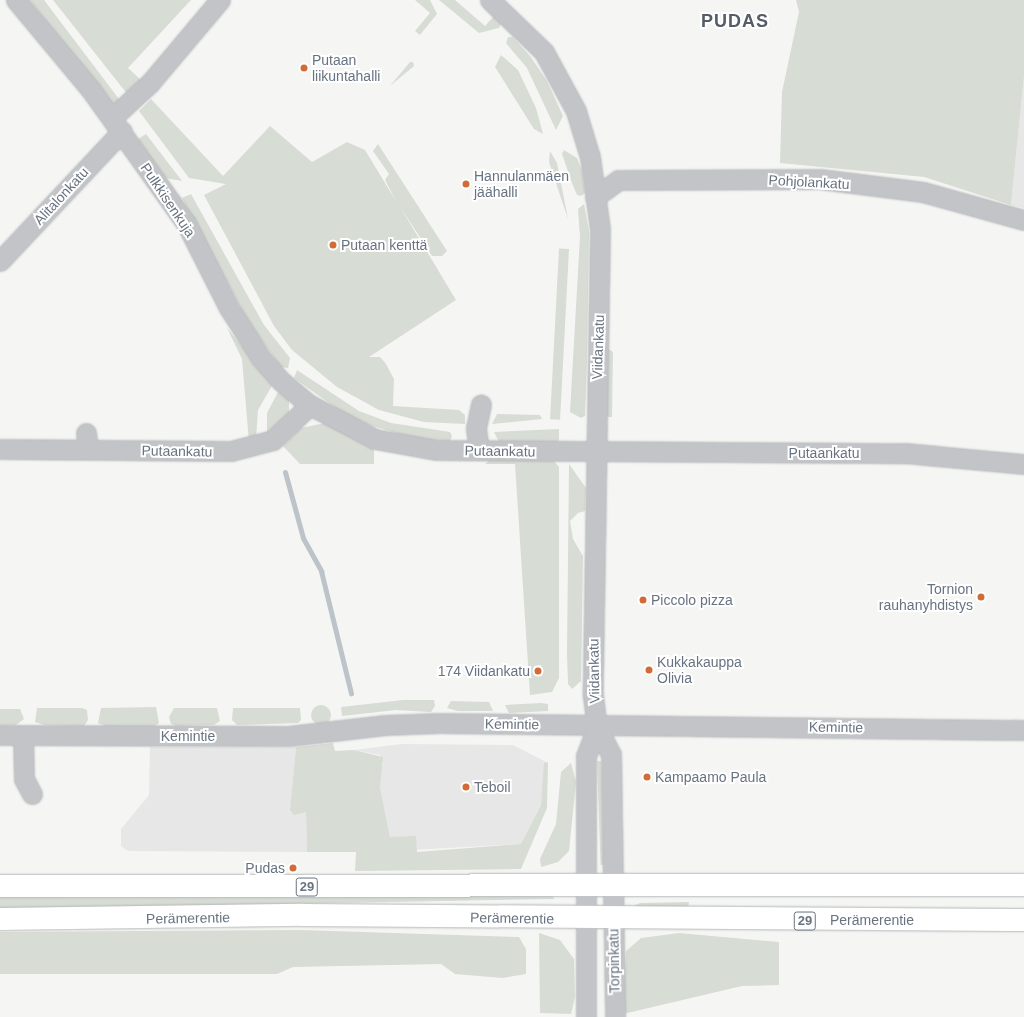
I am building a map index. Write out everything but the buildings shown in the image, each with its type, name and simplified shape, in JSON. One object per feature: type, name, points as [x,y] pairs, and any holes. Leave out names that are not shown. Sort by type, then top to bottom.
[{"type":"highway","name":"Perämerentie","points":[[0,886],[613,904],[1024,920]]},
{"type":"highway","name":"Perämerentie","points":[[0,919],[303,915],[613,904],[1024,886]]},
{"type":"street","name":"Pulkkisenkuja","points":[[16,0],[117,125],[186,223],[229,308],[257,351],[280,381],[310,405]]},
{"type":"street","name":"Alitalonkatu","points":[[0,262],[117,125],[220,0]]},
{"type":"street","name":"Viidankatu","points":[[490,0],[544,52],[576,112],[590,157],[595,197],[601,278],[596,452],[593,696],[597,727],[611,754],[613,904]]},
{"type":"street","name":"Pohjolankatu","points":[[595,197],[618,180],[820,179],[923,192],[1024,220]]},
{"type":"street","name":"Putaankatu","points":[[0,449],[87,441],[230,451],[260,446],[273,440],[310,405],[375,439],[437,450],[905,453],[1024,464]]},
{"type":"street","points":[[479,450],[476,428],[481,405]]},
{"type":"street","name":"Kemintie","points":[[0,735],[289,736],[402,723],[597,727],[1024,730]]},
{"type":"street","name":"Viidankatu","points":[[586,904],[586,756],[597,727]]},
{"type":"street","points":[[23,735],[24,779],[32,794]]},
{"type":"street","name":"Torpinkatu","points":[[586,904],[586,1017]]},
{"type":"street","name":"Torpinkatu","points":[[613,904],[615,1017]]},
{"type":"shaded area","points":[[30,0],[44,0],[122,103],[110,104]]},
{"type":"shaded area","points":[[53,0],[191,0],[128,68],[142,81],[128,95]]},
{"type":"shaded area","points":[[415,0],[430,0],[437,14],[420,35],[415,31],[430,13]]},
{"type":"shaded area","points":[[439,0],[455,0],[485,26],[494,16],[501,24],[499,28],[479,33]]},
{"type":"shaded area","points":[[796,0],[1024,0],[1024,76],[1011,205],[924,177],[780,163],[782,92],[799,12]]},
{"type":"shaded area","points":[[508,37],[513,37],[530,56],[547,81],[563,116],[556,130],[527,68],[506,43]]},
{"type":"shaded area","points":[[501,55],[518,70],[536,108],[543,134],[534,129],[495,67]]},
{"type":"shaded area","points":[[410,62],[413,62],[414,66],[390,86]]},
{"type":"shaded area","points":[[1024,76],[1024,208],[1011,205]]},
{"type":"shaded area","name":"Putaan kenttä","points":[[151,99],[223,176],[270,126],[312,162],[347,142],[365,150],[396,201],[385,180],[389,174],[373,151],[378,144],[447,251],[442,256],[432,256],[399,205],[456,300],[369,357],[380,357],[386,364],[394,379],[393,406],[459,410],[465,415],[465,424],[424,422],[379,410],[337,387],[292,350],[274,326],[204,195],[226,184],[189,178],[139,111]]},
{"type":"shaded area","points":[[146,134],[182,181],[165,178],[138,139]]},
{"type":"shaded area","points":[[564,150],[577,158],[582,171],[585,193],[581,196],[577,195],[572,183],[562,154]]},
{"type":"shaded area","points":[[550,151],[557,163],[568,219],[549,162]]},
{"type":"shaded area","points":[[191,194],[264,325],[290,358],[288,368],[281,367],[248,321],[182,198]]},
{"type":"shaded area","points":[[584,204],[589,231],[585,416],[581,418],[570,412],[580,237],[578,209]]},
{"type":"shaded area","points":[[559,248],[569,249],[560,420],[550,419]]},
{"type":"shaded area","points":[[227,328],[273,384],[258,410],[256,439],[249,442],[242,359]]},
{"type":"shaded area","points":[[607,348],[613,352],[612,417],[607,417],[606,408]]},
{"type":"shaded area","points":[[297,370],[359,411],[391,423],[450,432],[452,436],[450,441],[419,440],[353,420],[294,378]]},
{"type":"shaded area","points":[[278,392],[289,398],[289,413],[267,433],[267,413]]},
{"type":"shaded area","points":[[497,414],[540,415],[542,419],[492,424]]},
{"type":"shaded area","points":[[325,423],[369,445],[374,450],[374,464],[300,464],[283,446],[301,428]]},
{"type":"shaded area","points":[[559,429],[559,441],[549,443],[499,442],[494,432]]},
{"type":"shaded area","points":[[490,460],[554,461],[559,467],[559,678],[552,692],[530,695],[515,464],[485,464]],"holes":[[[541,665],[542,676],[535,676],[534,666]]]},
{"type":"shaded area","points":[[569,464],[586,488],[585,511],[578,513],[570,521],[573,539],[583,556],[581,681],[572,689],[568,684],[567,654]]},
{"type":"shaded area","points":[[403,700],[434,700],[435,706],[431,712],[396,710],[342,716],[341,707]]},
{"type":"shaded area","points":[[451,701],[489,702],[493,711],[458,711],[447,708]]},
{"type":"shaded area","points":[[548,704],[548,711],[509,713],[505,705]]},
{"type":"shaded area","points":[[321,705],[328,708],[331,715],[328,722],[321,725],[314,722],[311,715],[314,708]]},
{"type":"shaded area","points":[[156,707],[159,723],[155,726],[107,727],[98,723],[101,708]]},
{"type":"shaded area","points":[[37,708],[82,708],[87,710],[88,720],[84,726],[44,725],[35,722]]},
{"type":"shaded area","points":[[174,708],[217,708],[220,721],[214,725],[176,726],[171,724],[169,717]]},
{"type":"shaded area","points":[[233,708],[300,708],[301,720],[298,723],[237,725],[232,720]]},
{"type":"shaded area","points":[[0,709],[20,709],[24,719],[16,725],[0,726]]},
{"type":"shaded area","points":[[333,743],[335,751],[354,750],[383,757],[380,787],[390,837],[416,836],[417,852],[521,844],[541,805],[544,763],[548,762],[547,808],[521,869],[355,871],[356,852],[307,852],[306,812],[294,815],[290,810],[296,747]]},
{"type":"shaded area","points":[[402,744],[513,745],[546,762],[541,805],[521,844],[393,851],[380,787],[379,771],[383,764],[380,755],[354,750]]},
{"type":"shaded area","points":[[150,747],[296,747],[290,810],[306,812],[307,852],[128,851],[121,846],[121,829],[149,795]]},
{"type":"shaded area","points":[[597,761],[601,761],[605,865],[601,865]]},
{"type":"shaded area","points":[[571,763],[576,782],[569,851],[558,862],[541,867],[540,859],[556,824],[561,772]]},
{"type":"shaded area","points":[[0,896],[553,896],[554,899],[0,909]]},
{"type":"shaded area","points":[[689,902],[688,909],[634,906],[640,903]]},
{"type":"shaded area","points":[[300,930],[519,937],[526,949],[526,974],[502,978],[455,974],[441,964],[293,967],[277,974],[0,974],[0,932]]},
{"type":"shaded area","points":[[539,933],[560,940],[574,959],[575,997],[571,1014],[540,1013]]},
{"type":"shaded area","points":[[679,933],[779,942],[779,985],[742,986],[623,1014],[626,951],[641,938]]},
{"type":"waterway","points":[[285,472],[303,538],[321,571],[351,693]]},
{"type":"place","name":"Putaan liikuntahalli","points":[[304,68]]},
{"type":"place","name":"Hannulanmäen jäähalli","points":[[466,184]]},
{"type":"place","name":"Putaan kenttä","points":[[333,245]]},
{"type":"place","name":"Tornion rauhanyhdistys","points":[[981,597]]},
{"type":"place","name":"Piccolo pizza","points":[[643,600]]},
{"type":"place","name":"Kukkakauppa Olivia","points":[[649,670]]},
{"type":"place","name":"174 Viidankatu","points":[[538,671]]},
{"type":"place","name":"Kampaamo Paula","points":[[647,777]]},
{"type":"place","name":"Teboil","points":[[466,787]]},
{"type":"place","name":"Pudas","points":[[293,868]]},
{"type":"district","name":"PUDAS","points":[[735,21]]}]
